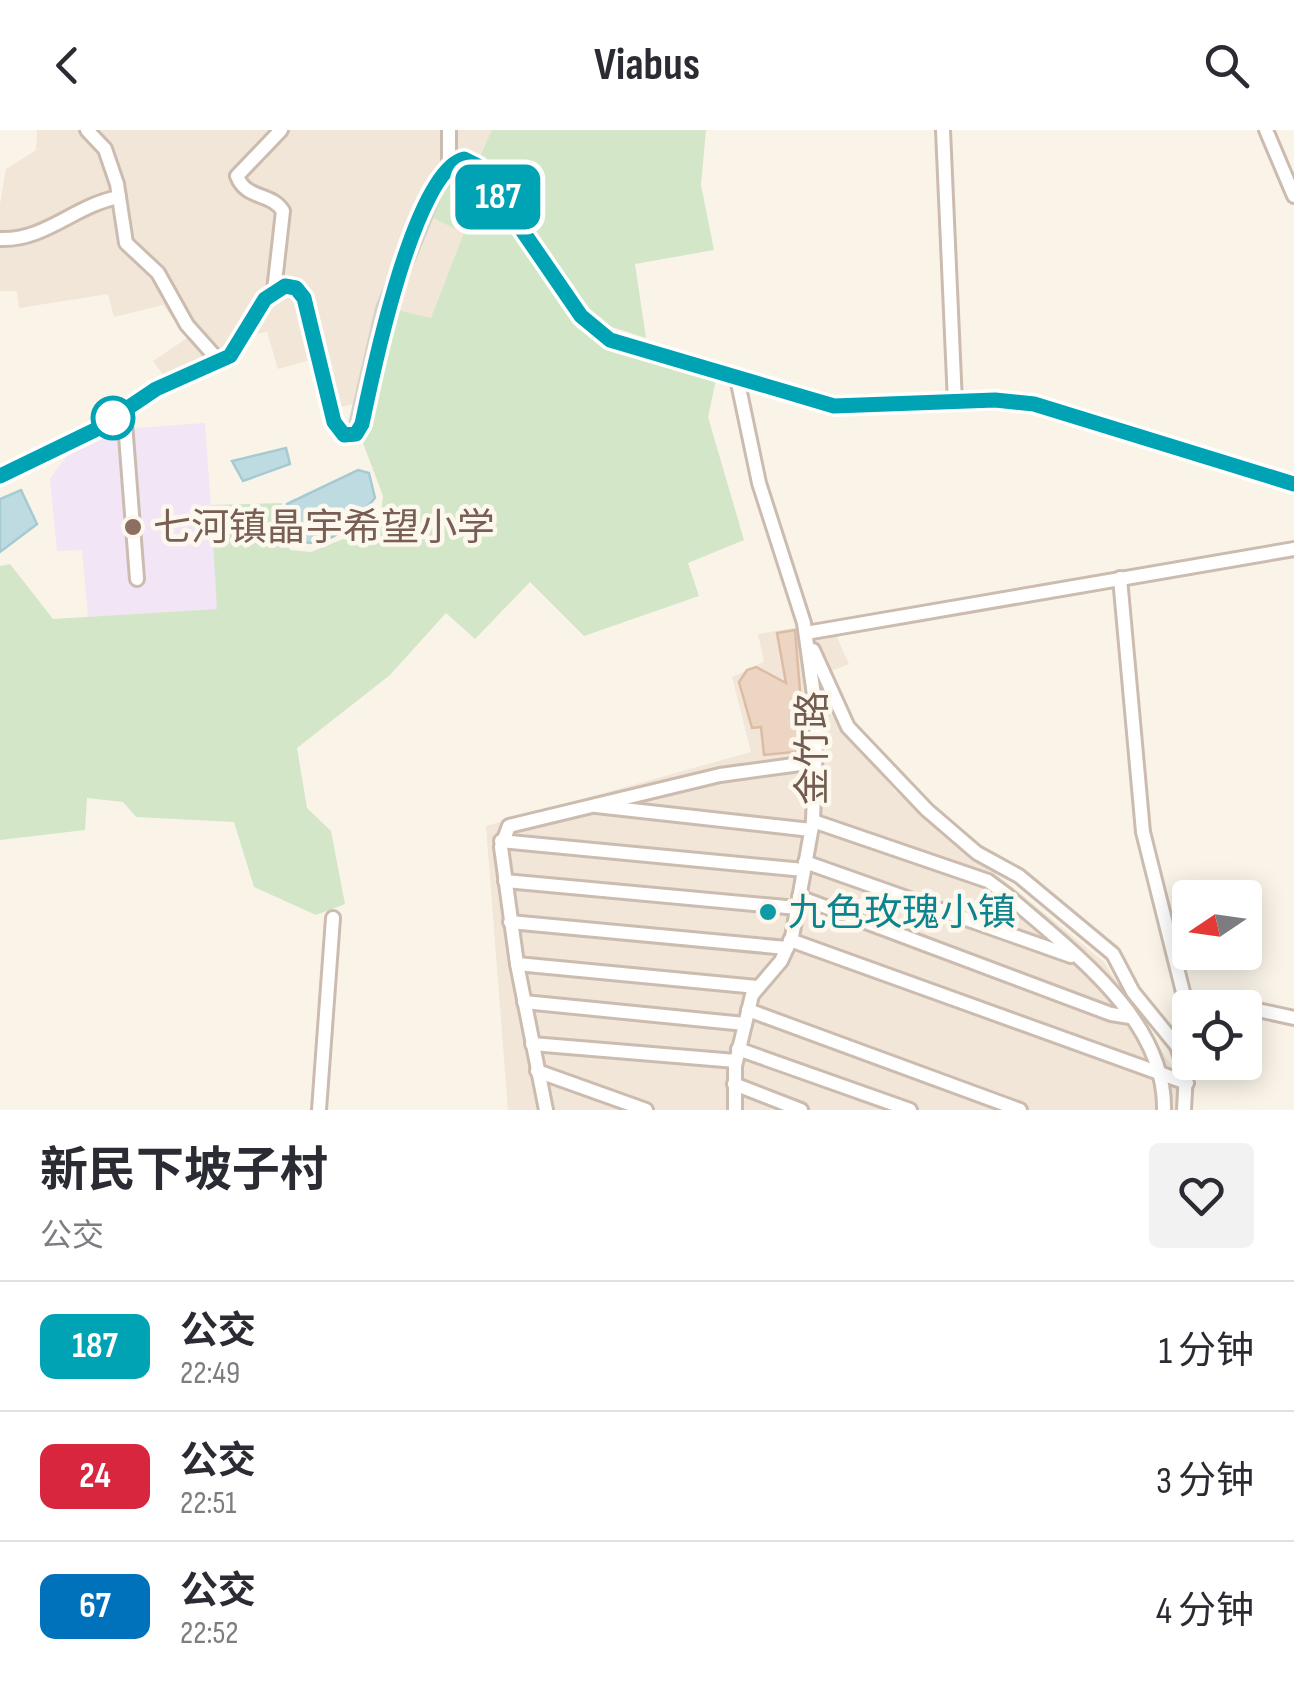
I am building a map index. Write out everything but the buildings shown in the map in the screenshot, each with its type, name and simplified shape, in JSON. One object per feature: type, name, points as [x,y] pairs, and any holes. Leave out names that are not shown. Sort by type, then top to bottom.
[{"type":"main road","points":[[0,476],[95,430],[156,389],[220,362],[242,344],[274,291],[293,286],[302,294],[334,422],[344,435],[356,434],[362,424],[385,309],[439,178],[449,166],[464,159],[478,166],[581,316],[602,336],[849,407],[1034,404],[1294,484]]},
{"type":"street","points":[[87,130],[105,149],[119,197],[126,244],[158,272],[187,325],[220,362]]},
{"type":"street","points":[[274,291],[283,210],[275,200],[246,190],[237,176],[281,130]]},
{"type":"street","points":[[449,166],[450,130]]},
{"type":"street","points":[[943,130],[955,403]]},
{"type":"street","points":[[1266,130],[1294,196]]},
{"type":"street","points":[[0,239],[52,227],[91,202],[119,197]]},
{"type":"street","name":"金竹路","points":[[735,1110],[737,1055],[746,1017],[756,988],[789,944],[798,903],[812,826],[817,717],[806,636],[758,483],[738,378]]},
{"type":"street","points":[[124,410],[136,579]]},
{"type":"street","points":[[1172,1035],[1132,992],[1108,948],[1019,876],[960,840],[855,736],[837,709],[806,636],[1294,549]]},
{"type":"street","points":[[1120,578],[1143,832],[1182,990]]},
{"type":"street","points":[[546,1110],[510,922],[500,841],[509,826],[720,775],[815,762]]},
{"type":"street","points":[[594,805],[812,826],[988,880],[1104,982],[1130,1017],[1158,1074],[1164,1110]]},
{"type":"street","points":[[500,841],[804,866],[1075,956]]},
{"type":"street","points":[[505,880],[798,903],[1111,1014],[1130,1017]]},
{"type":"street","points":[[320,1110],[333,918]]},
{"type":"street","points":[[510,922],[789,944],[1172,1076]]},
{"type":"street","points":[[517,964],[756,988]]},
{"type":"street","points":[[524,1002],[746,1017],[1020,1110]]},
{"type":"street","points":[[1262,1011],[1294,1018]]},
{"type":"street","points":[[532,1044],[737,1055],[910,1110]]},
{"type":"street","points":[[538,1071],[646,1110]]},
{"type":"street","points":[[1184,1110],[1186,1080]]},
{"type":"street","points":[[734,1084],[802,1110]]},
{"type":"shaded area","points":[[37,130],[492,130],[472,172],[454,170],[431,217],[465,232],[431,318],[377,305],[357,403],[325,411],[310,360],[278,369],[267,332],[254,334],[233,363],[166,379],[153,361],[187,338],[163,305],[114,317],[108,294],[19,308],[17,291],[0,291],[0,204],[6,169],[36,150]]},
{"type":"shaded area","name":"七河镇晶宇希望小学","points":[[205,423],[218,609],[88,617],[82,550],[57,551],[50,479],[75,445],[108,430]]},
{"type":"shaded area","name":"九色玫瑰小镇","points":[[830,622],[849,664],[819,676],[830,713],[895,791],[1104,962],[1172,1067],[1172,1080],[1180,1080],[1178,1110],[508,1110],[486,826],[751,752],[732,677],[764,662],[758,634]]},
{"type":"green space","points":[[492,130],[706,130],[701,185],[714,250],[635,264],[646,338],[599,323],[568,288],[478,160]]},
{"type":"green space","points":[[454,170],[472,172],[577,328],[601,344],[716,380],[708,417],[744,540],[688,563],[699,596],[584,636],[530,582],[475,639],[446,613],[390,675],[297,748],[307,808],[331,831],[345,904],[316,915],[254,887],[234,822],[136,817],[123,802],[87,798],[85,830],[0,840],[0,566],[10,564],[53,619],[217,609],[211,505],[282,503],[290,550],[311,552],[380,524],[383,496],[363,443],[398,310],[431,318],[464,233],[431,217]]},
{"type":"water","points":[[286,448],[290,464],[243,481],[232,461]]},
{"type":"water","points":[[358,470],[369,473],[375,498],[341,532],[321,541],[298,541],[287,504]]},
{"type":"water","points":[[21,490],[37,524],[0,552],[0,499]]},
{"type":"bus line","name":"187","points":[[0,476],[95,430],[156,389],[234,354],[265,299],[285,286],[300,290],[304,298],[334,422],[344,435],[356,434],[362,424],[385,309],[439,178],[456,160],[464,159],[478,166],[581,316],[610,340],[834,406],[863,408],[995,400],[1034,404],[1294,484]]},
{"type":"place","name":"七河镇晶宇希望小学","points":[[133,527]]},
{"type":"place","name":"九色玫瑰小镇","points":[[768,912]]}]
